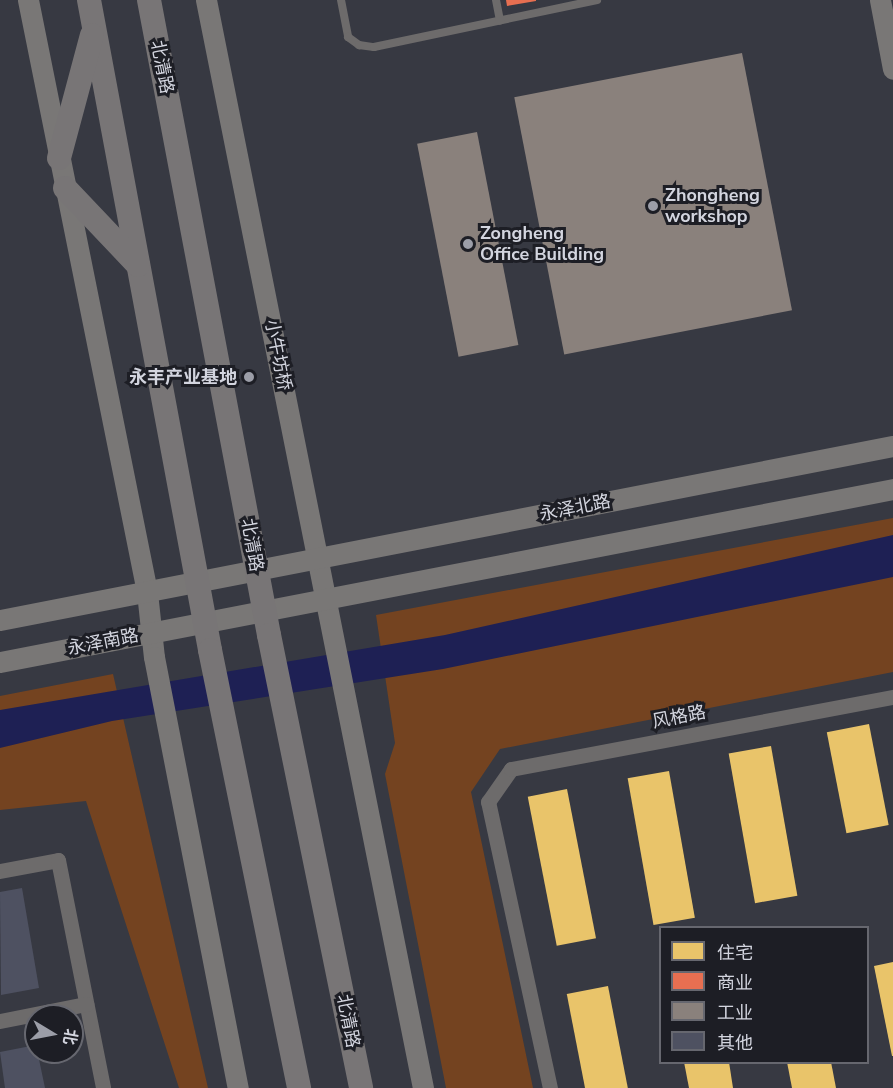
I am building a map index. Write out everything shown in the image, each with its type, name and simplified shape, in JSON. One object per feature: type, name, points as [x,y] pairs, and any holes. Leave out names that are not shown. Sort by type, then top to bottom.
[{"type":"main road","points":[[89,0],[200,581],[210,650],[299,1088]]},
{"type":"main road","name":"北清路","points":[[149,0],[269,635],[361,1088]]},
{"type":"main road","points":[[59,158],[94,27]]},
{"type":"main road","points":[[65,188],[138,265]]},
{"type":"street","points":[[28,0],[147,592],[154,657],[238,1088]]},
{"type":"street","name":"小牛坊桥","points":[[206,0],[333,623],[423,1088]]},
{"type":"street","points":[[880,0],[893,69]]},
{"type":"street","name":"永泽北路","points":[[200,581],[893,446]]},
{"type":"street","points":[[265,611],[893,489]]},
{"type":"street","points":[[0,620],[200,581]]},
{"type":"street","name":"永泽南路","points":[[0,662],[265,611]]},
{"type":"street","name":"风格路","points":[[550,1088],[488,802],[511,769],[893,697]]},
{"type":"street","points":[[0,871],[58,860],[103,1088]]},
{"type":"street","points":[[0,1022],[86,1004]]},
{"type":"lane","points":[[341,0],[348,37],[360,45],[374,47],[597,0]]},
{"type":"lane","points":[[496,0],[500,21]]},
{"type":"shaded area","points":[[893,518],[893,672],[500,749],[471,792],[533,1088],[446,1088],[385,774],[395,743],[376,615]]},
{"type":"shaded area","points":[[893,535],[893,577],[443,669],[112,721],[0,748],[0,710],[445,635]]},
{"type":"shaded area","points":[[113,674],[208,1088],[179,1088],[86,801],[0,810],[0,696]]},
{"type":"building: 住宅","points":[[869,724],[889,825],[846,833],[827,732]]},
{"type":"building: 住宅","points":[[771,746],[797,896],[755,903],[729,753]]},
{"type":"building: 住宅","points":[[669,771],[695,918],[654,925],[628,778]]},
{"type":"building: 住宅","points":[[567,789],[596,938],[557,946],[528,797]]},
{"type":"building: 住宅","points":[[893,962],[893,1056],[892,1056],[874,966]]},
{"type":"building: 住宅","points":[[608,986],[628,1088],[585,1088],[567,994]]},
{"type":"building: 住宅","points":[[684,1064],[729,1064],[733,1088],[689,1088]]},
{"type":"building: 住宅","points":[[787,1064],[831,1064],[836,1088],[792,1088]]},
{"type":"building: 商业","points":[[506,0],[536,0],[536,1],[507,6]]},
{"type":"building: 工业","name":"Zhongheng workshop","points":[[742,53],[792,310],[564,354],[514,97]]},
{"type":"building: 工业","name":"Zongheng Office Building","points":[[477,132],[518,345],[459,357],[417,144]]},
{"type":"building: 其他","points":[[22,888],[39,988],[1,995],[0,892]]},
{"type":"building: 其他","points":[[24,1047],[24,1064],[40,1064],[45,1088],[5,1088],[0,1052]]},
{"type":"place","name":"Zhongheng workshop","points":[[653,206]]},
{"type":"place","name":"Zongheng Office Building","points":[[468,244]]},
{"type":"place","name":"永丰产业基地","points":[[249,377]]}]
